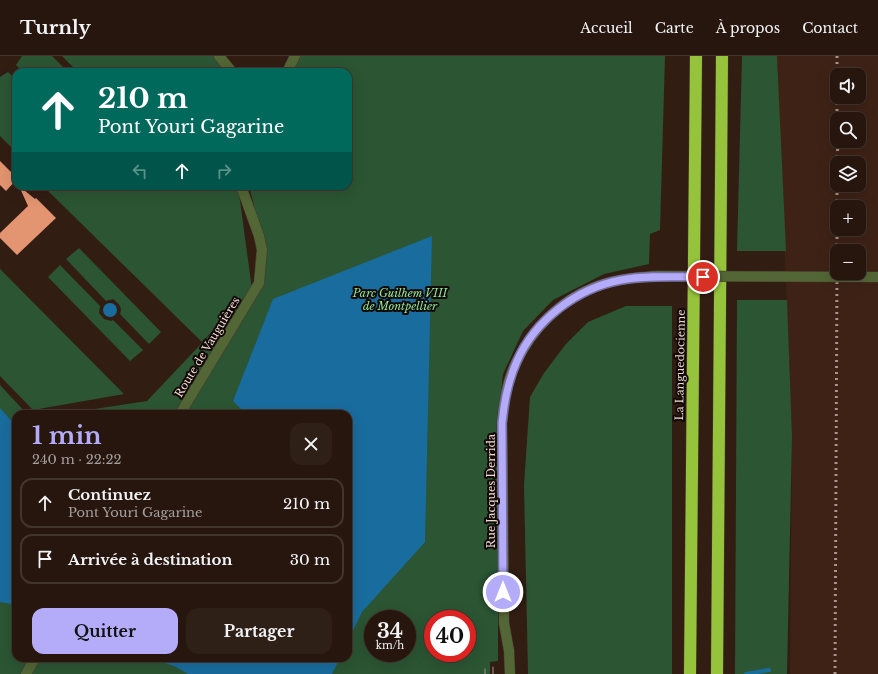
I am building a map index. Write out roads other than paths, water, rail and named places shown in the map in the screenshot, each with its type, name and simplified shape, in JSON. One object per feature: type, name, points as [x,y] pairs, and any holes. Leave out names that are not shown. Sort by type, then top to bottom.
[{"type":"highway","name":"La Languedocienne","points":[[690,674],[696,56]]},
{"type":"highway","points":[[717,674],[722,56]]},
{"type":"street","points":[[219,56],[229,68]]},
{"type":"street","points":[[289,68],[295,56]]},
{"type":"street","name":"Route de Vauguières","points":[[182,410],[259,283],[262,250],[260,236],[243,190]]},
{"type":"street","name":"Rue Jacques Derrida","points":[[510,674],[509,650],[504,622],[502,423],[504,402],[517,361],[531,338],[545,322],[559,308],[574,297],[596,287],[614,282],[656,276],[878,277]]},
{"type":"street","points":[[26,674],[33,662]]},
{"type":"water","points":[[432,236],[425,542],[362,612],[352,633],[352,410],[242,410],[233,401],[273,299]]},
{"type":"water","points":[[107,303],[113,303],[117,307],[117,313],[113,317],[107,317],[103,313],[103,307]]},
{"type":"water","points":[[0,408],[12,422],[12,604],[0,602]]},
{"type":"water","points":[[163,662],[338,662],[332,674],[188,674]]},
{"type":"waterway","points":[[746,674],[769,670]]},
{"type":"tram line","points":[[493,667],[493,674]]},
{"type":"tram line","points":[[485,669],[485,674]]},
{"type":"railway","points":[[837,56],[837,68]]},
{"type":"railway","points":[[837,104],[837,112]]},
{"type":"railway","points":[[837,156],[838,148]]},
{"type":"railway","points":[[837,192],[837,200]]},
{"type":"railway","points":[[837,236],[837,244]]},
{"type":"railway","points":[[835,674],[837,280]]},
{"type":"park label","name":"Parc Guilhem VIII de Montpellier","points":[[400,299]]}]
